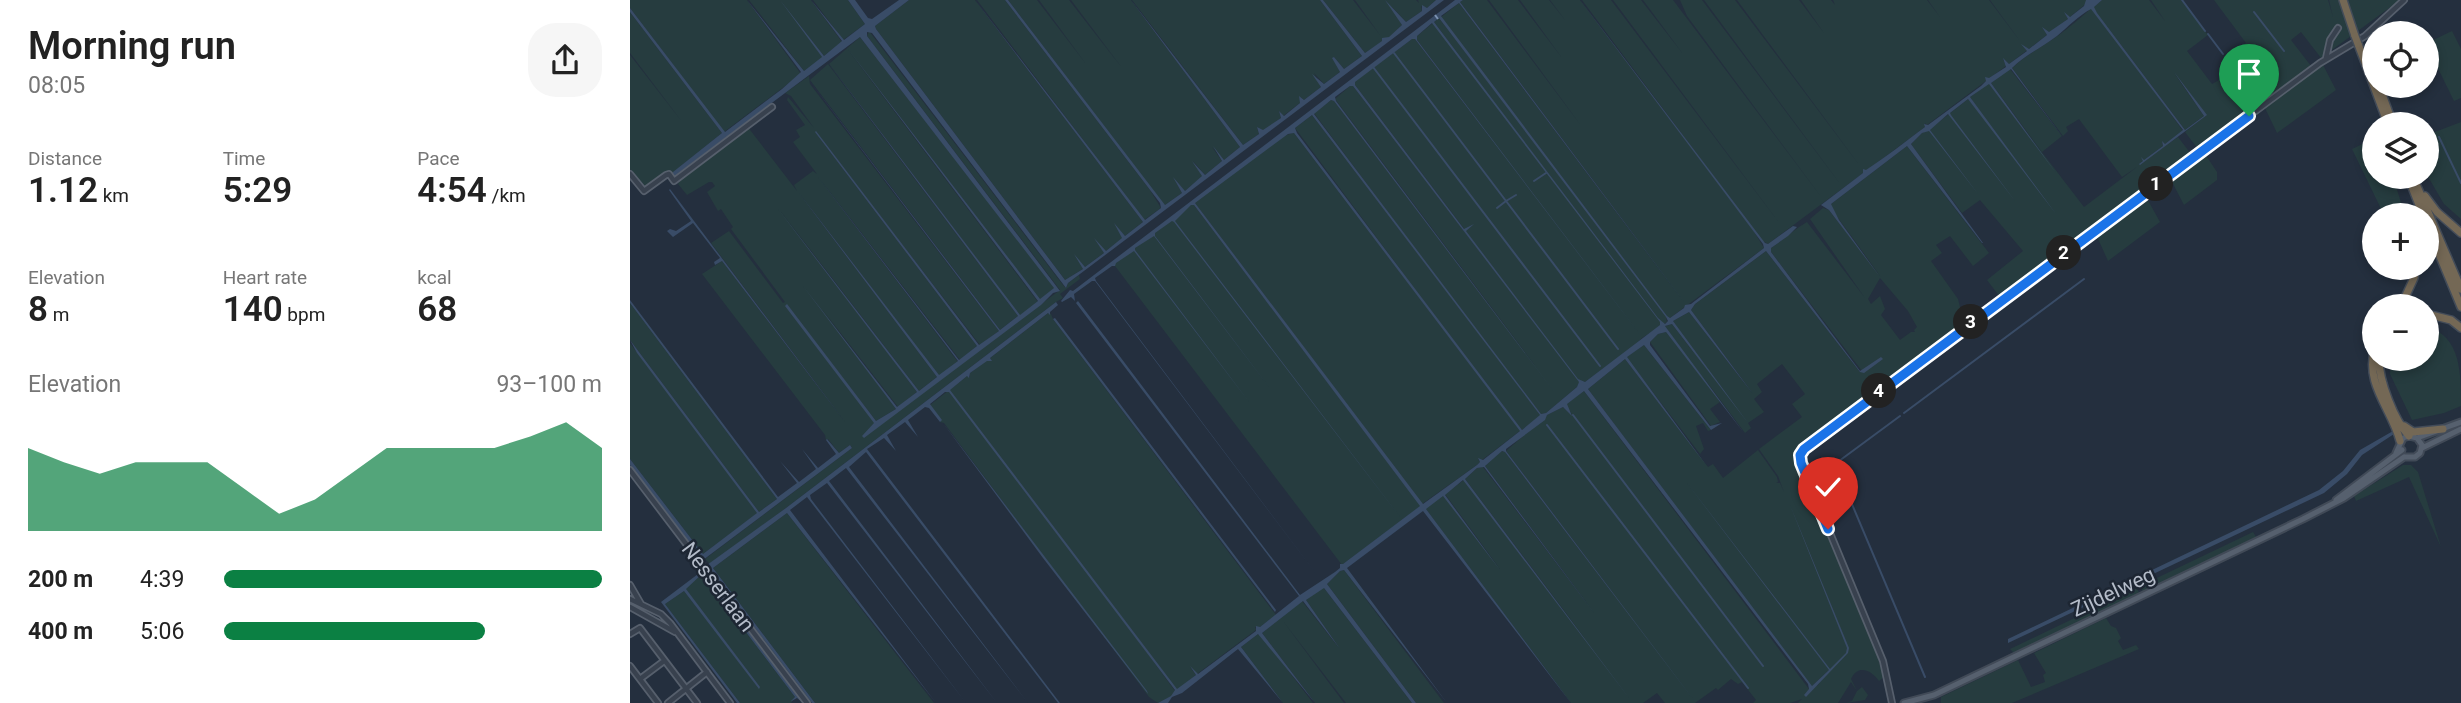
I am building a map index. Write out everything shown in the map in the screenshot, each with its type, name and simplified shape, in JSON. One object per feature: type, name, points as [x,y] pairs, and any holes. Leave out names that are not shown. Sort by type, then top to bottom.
[{"type":"highway","points":[[2345,0],[2384,112]]},
{"type":"highway","points":[[2360,43],[2362,47]]},
{"type":"highway","points":[[2415,189],[2461,289]]},
{"type":"highway","points":[[2419,189],[2437,212],[2461,233]]},
{"type":"highway","points":[[2439,254],[2461,307]]},
{"type":"highway","points":[[2439,317],[2451,320],[2461,328]]},
{"type":"highway","points":[[2372,371],[2375,386],[2391,419],[2409,446]]},
{"type":"highway","points":[[2379,371],[2409,446]]},
{"type":"highway","points":[[2400,420],[2406,429],[2413,432],[2445,432]]},
{"type":"main road","name":"Zijdelweg","points":[[2385,467],[2409,446],[2445,432],[2461,422]]},
{"type":"main road","name":"Zijdelweg","points":[[1904,703],[1934,695],[1974,677],[2334,503],[2385,467],[2409,446],[2445,432],[2461,429]]},
{"type":"main road","points":[[2409,446],[2420,457],[2414,461],[2409,446]]},
{"type":"street","points":[[1892,703],[1883,661],[1801,463],[1801,452],[2326,58],[2345,50],[2365,36],[2404,0]]},
{"type":"street","points":[[2326,58],[2330,40],[2338,27]]},
{"type":"street","points":[[630,174],[644,191],[666,175],[674,181],[772,107]]},
{"type":"street","name":"Nesserlaan","points":[[630,470],[807,703]]},
{"type":"street","points":[[630,585],[641,600],[641,605]]},
{"type":"street","points":[[630,599],[661,614],[730,703]]},
{"type":"street","points":[[630,607],[670,628],[680,637]]},
{"type":"street","points":[[630,634],[640,628],[697,703]]},
{"type":"street","points":[[640,679],[664,661]]},
{"type":"street","points":[[630,666],[658,703]]},
{"type":"street","points":[[668,703],[705,674]]},
{"type":"green space","points":[[630,0],[747,0],[801,74],[724,132],[630,8]]},
{"type":"green space","points":[[749,0],[811,0],[842,42],[824,56],[801,27],[823,58],[804,71]]},
{"type":"green space","points":[[813,0],[848,0],[865,24],[843,40]]},
{"type":"green space","points":[[909,0],[975,0],[1143,222],[1125,236],[1119,230],[1123,238],[1106,251],[1101,247],[1104,253],[1085,267],[1082,264],[1083,269],[1065,280],[876,29],[875,26]]},
{"type":"green space","points":[[977,0],[1005,0],[1161,208],[1144,220]]},
{"type":"green space","points":[[1008,0],[1037,0],[1086,64],[1039,0],[1069,0],[1122,68],[1071,0],[1131,0],[1240,147],[1224,160],[1212,147],[1222,161],[1205,175],[1193,161],[1203,176],[1185,191],[1176,182],[1182,193],[1163,204]]},
{"type":"green space","points":[[1132,0],[1320,0],[1362,56],[1344,69],[1334,57],[1340,72],[1324,84],[1314,73],[1321,87],[1304,100],[1300,97],[1300,103],[1283,116],[1279,111],[1281,118],[1263,131],[1257,127],[1259,134],[1243,145]]},
{"type":"green space","points":[[1323,0],[1353,0],[1380,35],[1355,0],[1416,0],[1419,3],[1418,0],[1436,0],[1427,8],[1421,6],[1422,11],[1406,22],[1392,7],[1402,25],[1390,37],[1365,53]]},
{"type":"green space","points":[[1487,0],[1582,127],[1489,0],[1518,0],[1562,58],[1520,0],[1549,0],[1565,20],[1550,0],[1580,0],[1750,225],[1764,248],[1670,318],[1666,317],[1667,322],[1585,382],[1580,381],[1577,387],[1546,413],[1541,414],[1517,384],[1541,416],[1522,430],[1520,428],[1520,431],[1482,460],[1478,459],[1480,462],[1477,465],[1422,504],[1194,202],[1273,142],[1294,133],[1502,406],[1295,128],[1312,115],[1463,313],[1314,113],[1331,100],[1334,101],[1537,368],[1335,99],[1353,86],[1549,342],[1465,231],[1468,228],[1465,230],[1354,82],[1415,39],[1498,148],[1417,40],[1417,36],[1433,23],[1473,74],[1434,22],[1439,18],[1556,170],[1441,17],[1459,3],[1683,301],[1460,2]]},
{"type":"green space","points":[[1582,0],[1611,0],[1783,228],[1613,0],[1641,0],[1683,54],[1643,0],[1673,0],[1822,198],[1687,16],[1680,0],[1702,0],[1841,185],[1704,0],[1735,0],[1860,166],[1737,0],[1799,0],[1824,33],[1801,0],[1831,0],[1835,5],[1833,0],[1927,0],[1940,17],[1928,0],[1989,0],[2020,41],[1990,0],[2088,2],[2070,17],[2066,15],[2068,19],[2049,33],[2043,28],[2047,35],[2009,64],[2003,59],[2006,66],[1927,125],[1925,123],[1925,127],[1768,244],[1761,240]]},
{"type":"green space","points":[[2102,0],[2149,0],[2165,21],[2151,0],[2181,0],[2208,35],[2187,51],[2212,84],[2219,80],[2231,95],[2245,85],[2225,59],[2246,43],[2214,0],[2328,0],[2333,17],[2329,0],[2400,0],[2371,21],[2362,21],[2362,28],[2321,58],[2301,32],[2291,40],[2311,66],[2198,149],[2185,132],[2206,115],[2174,73],[2204,116],[2185,130],[2106,25],[2183,131],[2165,144],[2162,142],[2163,146],[2139,164],[2178,137],[2191,154],[2000,297],[1987,280],[2023,251],[1980,200],[1962,213],[1911,144],[1922,133],[1929,130],[1931,132],[1930,129],[1968,99],[1978,110],[1970,97],[1989,83],[2084,207],[2137,167],[2122,177],[2079,119],[2066,127],[2068,131],[2063,136],[2012,68],[2066,30]]},
{"type":"green space","points":[[630,12],[722,133],[672,176],[668,172],[646,187],[630,169],[630,55],[683,123],[630,53]]},
{"type":"green space","points":[[869,31],[1063,285],[1066,288],[1068,283],[1079,275],[1080,279],[1060,294],[1063,298],[710,564],[705,559],[852,448],[850,445],[839,453],[828,439],[826,440],[825,435],[702,274],[722,261],[845,422],[711,243],[729,231],[783,303],[785,302],[731,229],[733,227],[721,209],[718,211],[707,192],[715,186],[709,182],[687,195],[678,184],[698,163],[747,126],[797,191],[794,185],[813,171],[817,174],[793,142],[800,137],[796,130],[805,125],[787,100],[788,97],[814,128],[791,96],[785,93],[809,76],[810,84],[999,331],[980,345],[815,132],[977,346],[960,360],[819,178],[958,362],[939,376],[799,193],[937,377],[919,391],[779,209],[917,392],[898,407],[822,309],[896,409],[876,421],[786,305],[875,423],[863,437],[1060,290],[867,36]]},
{"type":"green space","points":[[2452,31],[2461,49],[2461,98],[2454,101],[2439,70],[2439,37]]},
{"type":"green space","points":[[860,37],[1055,288],[1040,300],[848,50],[1038,302],[1020,316],[829,64]]},
{"type":"green space","points":[[2322,63],[2336,90],[2277,133],[2264,106]]},
{"type":"green space","points":[[828,64],[1018,316],[1000,330],[810,80]]},
{"type":"green space","points":[[2008,69],[2062,136],[2042,152],[1991,83]]},
{"type":"green space","points":[[2461,122],[2461,219],[2444,204],[2435,189],[2439,189],[2439,130]]},
{"type":"green space","points":[[2362,144],[2362,170],[2352,149]]},
{"type":"green space","points":[[1907,146],[1989,253],[1973,266],[1950,236],[1936,245],[1942,253],[1931,261],[1958,299],[1970,322],[1801,449],[1797,461],[1871,636],[1884,677],[1879,681],[1872,674],[1861,670],[1851,679],[1857,691],[1851,682],[1838,703],[1798,703],[1802,699],[1790,703],[1753,703],[1756,700],[1742,682],[1738,684],[1731,679],[1695,703],[1665,703],[1657,693],[1643,703],[1571,703],[1425,508],[1443,495],[1500,569],[1445,494],[1464,480],[1587,641],[1465,479],[1477,468],[1483,467],[1592,610],[1485,466],[1501,451],[1505,452],[1630,616],[1506,451],[1547,415],[1563,407],[1572,415],[1566,404],[1584,391],[1809,689],[1818,685],[1829,670],[1812,686],[1809,684],[1588,389],[1625,359],[1708,467],[1713,464],[1723,478],[1758,450],[1784,492],[1778,476],[1759,449],[1802,417],[1792,404],[1805,394],[1782,364],[1757,384],[1762,392],[1754,399],[1764,412],[1748,423],[1751,428],[1745,433],[1703,377],[1720,402],[1710,409],[1720,422],[1711,426],[1650,342],[1658,334],[1666,332],[1694,367],[1665,326],[1672,324],[1694,353],[1673,321],[1689,312],[1753,394],[1691,310],[1695,304],[1766,251],[1860,372],[1862,371],[1771,252],[1771,248],[1807,222],[1865,298],[1810,219],[1823,208],[1829,210],[1881,277],[1830,207]],"holes":[[[1880,278],[1908,311],[1917,327],[1915,332],[1900,340],[1881,315],[1885,309],[1880,296],[1871,304],[1868,299]]]},
{"type":"green space","points":[[2207,148],[2205,154],[2217,172],[2217,180],[2184,205],[2169,176]]},
{"type":"green space","points":[[2371,189],[2397,189],[2401,203],[2378,203]]},
{"type":"green space","points":[[2145,195],[2160,222],[2108,261],[2095,232]]},
{"type":"green space","points":[[1194,205],[1421,506],[1342,565],[1115,266],[1115,263]]},
{"type":"green space","points":[[630,303],[777,499],[759,512],[630,340]]},
{"type":"green space","points":[[1048,313],[1276,615],[1260,627],[1255,627],[1256,630],[1197,674],[1190,667],[1196,675],[1177,690],[1105,595],[1175,691],[1172,696],[1158,703],[1149,697],[944,423],[940,422],[930,405],[967,376],[970,377],[970,373],[987,360],[991,360],[990,358]]},
{"type":"green space","points":[[2439,333],[2447,338],[2457,358],[2461,406],[2412,420],[2390,371],[2439,371]]},
{"type":"green space","points":[[630,343],[758,513],[703,554],[630,459]]},
{"type":"green space","points":[[1644,345],[1711,430],[1708,431],[1703,423],[1696,426],[1704,449],[1700,454],[1626,357]]},
{"type":"green space","points":[[2403,465],[2411,465],[2418,472],[2441,547],[2409,477],[2356,501],[2354,496]]},
{"type":"green space","points":[[787,513],[934,703],[815,703],[713,568]]},
{"type":"green space","points":[[2253,532],[2256,537],[2143,592],[2140,586]]},
{"type":"green space","points":[[1344,570],[1444,703],[1416,703],[1327,584]]},
{"type":"green space","points":[[702,574],[795,697],[791,703],[740,703],[665,604],[684,591],[759,688],[685,589]]},
{"type":"green space","points":[[1324,588],[1412,703],[1346,703],[1283,621],[1344,703],[1315,703],[1262,633],[1302,601],[1339,648],[1306,600]]},
{"type":"green space","points":[[2137,588],[2139,593],[2015,654],[2010,649]]},
{"type":"green space","points":[[2106,618],[2111,626],[2116,628],[2123,650],[2136,645],[2139,649],[2012,703],[1941,703],[1941,697],[2018,660],[2031,687],[2045,682],[2043,675],[2046,673],[2034,653]]},
{"type":"green space","points":[[1258,634],[1313,703],[1283,703],[1241,647]]},
{"type":"green space","points":[[1862,687],[1868,695],[1865,700],[1846,703],[1852,701]]},
{"type":"water","points":[[747,0],[804,71],[822,57],[780,0],[824,56],[842,41],[811,0],[844,40],[865,24],[848,0],[855,0],[868,18],[872,19],[899,0],[909,0],[875,26],[876,29],[1065,280],[1083,269],[1074,254],[1085,267],[1104,253],[1094,238],[1106,251],[1122,238],[1114,223],[1125,236],[1143,222],[975,0],[1145,220],[1161,208],[1160,203],[1005,0],[1008,0],[1165,205],[1182,193],[1173,177],[1185,191],[1202,176],[1192,161],[1205,175],[1222,161],[1213,146],[1224,160],[1240,147],[1131,0],[1243,145],[1259,134],[1257,127],[1263,130],[1281,118],[1279,111],[1284,116],[1300,103],[1299,96],[1304,100],[1321,87],[1312,74],[1324,84],[1340,72],[1332,58],[1344,69],[1362,56],[1320,0],[1323,0],[1365,53],[1402,25],[1385,0],[1406,22],[1422,11],[1422,5],[1427,8],[1436,0],[1444,0],[1068,283],[1066,288],[872,33],[867,32],[867,36],[1060,291],[1053,293],[1041,305],[864,438],[862,436],[874,423],[785,306],[787,304],[876,421],[896,409],[803,286],[897,407],[917,392],[778,209],[919,391],[937,377],[799,193],[939,375],[958,361],[818,177],[959,360],[977,346],[816,131],[979,345],[999,331],[809,80],[1000,330],[1018,316],[829,64],[1020,315],[1038,301],[848,49],[1040,299],[1054,288],[860,37],[673,177],[673,172],[722,133],[630,12],[630,8],[725,132],[801,72]]},
{"type":"water","points":[[1455,0],[1463,0],[1460,2],[1684,302],[1459,3],[1441,16],[1670,318],[1764,248],[1763,244],[1580,0],[1765,243],[1768,244],[1793,226],[1797,227],[1771,248],[1771,252],[1860,371],[1881,357],[1883,359],[1864,373],[1860,372],[1766,251],[1695,304],[1691,310],[1753,394],[1689,312],[1673,321],[1748,423],[1672,324],[1665,326],[1744,433],[1666,332],[1658,334],[1650,345],[1710,426],[1722,423],[1711,430],[1644,345],[1627,357],[1706,465],[1625,359],[1588,389],[1812,686],[1829,670],[1687,483],[1830,669],[1846,653],[1847,648],[1790,505],[1849,648],[1848,653],[1806,697],[1804,695],[1809,689],[1808,684],[1584,391],[1567,404],[1572,416],[1563,407],[1547,415],[1545,420],[1506,451],[1696,703],[1502,451],[1485,466],[1594,613],[1484,467],[1477,468],[1465,479],[1629,698],[1463,480],[1445,495],[1500,570],[1443,496],[1426,509],[1571,703],[1423,511],[1347,568],[1447,703],[1344,570],[1327,584],[1416,703],[1412,703],[1324,588],[1306,600],[1340,649],[1303,601],[1262,633],[1315,703],[1258,634],[1241,647],[1283,703],[1238,649],[1182,693],[1172,697],[1168,703],[1158,703],[1171,696],[1175,690],[949,392],[945,392],[930,404],[942,420],[940,422],[929,408],[925,407],[908,420],[918,437],[905,422],[887,435],[896,451],[884,438],[867,449],[1060,703],[866,452],[849,467],[1028,703],[846,468],[829,481],[997,703],[827,483],[810,495],[811,499],[966,703],[807,497],[790,510],[936,703],[787,513],[713,568],[815,703],[812,703],[707,565],[1056,302],[1058,305],[1050,315],[1048,313],[990,358],[992,361],[987,361],[970,373],[969,378],[967,376],[950,390],[1177,689],[1196,675],[1190,666],[1198,674],[1256,631],[1256,626],[1260,627],[1299,596],[1076,303],[1078,301],[1300,595],[1335,572],[1340,568],[1340,564],[1420,506],[1194,205],[1175,221],[1400,517],[1174,222],[1155,233],[1155,236],[1269,387],[1154,236],[1135,250],[1249,402],[1134,251],[1095,278],[1096,281],[1320,579],[1095,281],[1074,294],[1075,301],[1071,297],[1061,301],[1070,290],[1073,291]],"holes":[[[1439,18],[1666,317],[1668,321],[1665,324],[1434,22]],[[1432,23],[1660,322],[1660,325],[1585,382],[1578,379],[1466,231],[1474,224],[1464,229],[1355,85],[1355,82],[1415,39],[1641,336],[1417,40],[1417,36]],[[1353,86],[1579,382],[1577,387],[1546,413],[1541,414],[1314,114],[1331,100],[1334,101],[1558,397],[1335,97]],[[1312,115],[1540,415],[1522,430],[1295,128]],[[1294,133],[1520,431],[1483,460],[1478,458],[1480,462],[1477,465],[1423,504],[1195,203],[1288,134]]]},
{"type":"water","points":[[2086,0],[2102,0],[2094,7],[2097,13],[2185,130],[2204,116],[2174,72],[2207,115],[2140,165],[2143,161],[2141,157],[2144,160],[2163,146],[2162,141],[2165,144],[2183,130],[2091,9],[2012,68],[2062,136],[2011,69],[1991,83],[2056,173],[1989,84],[1970,97],[2056,214],[1968,99],[1950,113],[2015,201],[1948,114],[1930,130],[1978,194],[1929,131],[1922,133],[1911,144],[1983,243],[1907,146],[1831,204],[1839,220],[1880,277],[1829,210],[1821,205],[1863,173],[1863,169],[1866,170],[1925,127],[1924,124],[1928,125],[1981,86],[1986,81],[1985,77],[1989,78],[2006,67],[2003,58],[2009,64],[2027,51],[2021,44],[2029,49],[2047,35],[2042,27],[2049,32],[2068,19],[2064,12],[2070,17],[2084,6]]},
{"type":"water","points":[[670,189],[845,422],[722,261],[715,265],[714,262],[720,258],[693,223],[673,237],[667,231],[676,231],[691,221]]},
{"type":"water","points":[[630,300],[778,497],[797,483],[780,461],[799,482],[816,469],[802,449],[818,468],[836,454],[827,439],[839,453],[850,445],[852,448],[703,560],[630,465],[630,459],[703,554],[757,513],[630,340],[759,512],[777,499]]},
{"type":"water","points":[[1055,318],[1276,610],[1275,612],[1053,319]]},
{"type":"water","points":[[943,423],[1147,691],[1148,694],[1043,558]]},
{"type":"water","points":[[2393,431],[2394,434],[2362,455],[2347,474],[2324,493],[2008,643],[2008,639],[2319,490],[2343,471],[2360,450]]},
{"type":"water","points":[[702,571],[803,703],[797,698],[790,702],[795,697],[702,574],[686,589],[759,689],[684,591],[665,604],[740,703],[737,703],[661,602]]},
{"type":"waterway","points":[[2182,0],[2205,31]]},
{"type":"waterway","points":[[2254,12],[2284,51]]},
{"type":"waterway","points":[[2208,34],[2223,54]]},
{"type":"waterway","points":[[1394,53],[1506,201],[1516,195]]},
{"type":"waterway","points":[[1373,67],[1600,366]]},
{"type":"waterway","points":[[2439,137],[2461,183]]},
{"type":"waterway","points":[[1534,181],[1546,173]]},
{"type":"waterway","points":[[1497,208],[1506,201],[1618,349]]},
{"type":"waterway","points":[[1904,413],[2084,279]]},
{"type":"waterway","points":[[1573,415],[1763,666]]},
{"type":"waterway","points":[[1900,416],[1835,464],[1925,677]]},
{"type":"waterway","points":[[1547,425],[1748,688]]},
{"type":"ferry route","points":[[1435,15],[1438,19]]},
{"type":"route","points":[[1828,529],[1801,463],[1800,455],[1812,441],[2249,116]]}]
